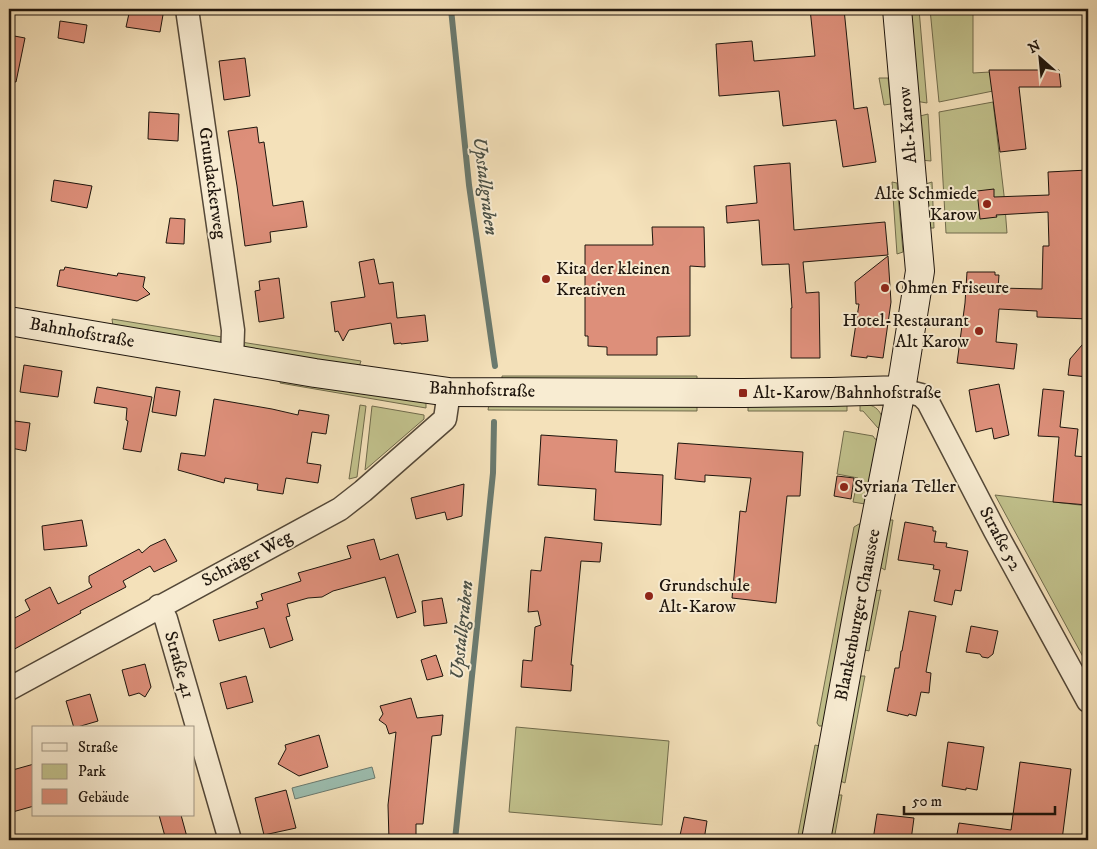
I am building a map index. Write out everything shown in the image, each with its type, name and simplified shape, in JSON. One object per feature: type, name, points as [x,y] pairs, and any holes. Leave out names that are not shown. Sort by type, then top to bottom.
[{"type":"main road","name":"Alt-Karow","points":[[897,9],[920,271],[901,390]]},
{"type":"main road","name":"Bahnhofstraße","points":[[9,321],[315,372],[449,392],[752,393],[901,390]]},
{"type":"main road","name":"Blankenburger Chaussee","points":[[816,840],[901,390]]},
{"type":"street","name":"Grundackerweg","points":[[186,9],[233,330],[232,358]]},
{"type":"street","name":"Straße 52","points":[[901,390],[921,395],[928,402],[995,531],[1088,701]]},
{"type":"street","name":"Schräger Weg","points":[[9,689],[340,509],[444,419],[449,392]]},
{"type":"street","name":"Straße 41","points":[[159,606],[166,619],[230,840]]},
{"type":"green space","points":[[907,9],[919,9],[927,103],[915,101]]},
{"type":"green space","points":[[930,9],[973,9],[973,73],[990,72],[993,91],[939,102]]},
{"type":"green space","points":[[879,78],[888,78],[891,104],[884,105]]},
{"type":"green space","points":[[993,102],[1007,233],[946,233],[939,112]]},
{"type":"green space","points":[[928,114],[931,161],[920,160],[916,117]]},
{"type":"green space","points":[[892,182],[897,183],[903,252],[897,254]]},
{"type":"green space","points":[[932,182],[934,228],[925,228],[922,185]]},
{"type":"green space","points":[[112,319],[222,337],[220,343],[113,326]]},
{"type":"green space","points":[[241,342],[361,361],[359,367],[244,347]]},
{"type":"green space","points":[[502,376],[697,376],[697,383],[502,383]]},
{"type":"green space","points":[[281,378],[426,403],[426,408],[280,383]]},
{"type":"green space","points":[[489,404],[697,404],[697,411],[488,410]]},
{"type":"green space","points":[[748,404],[847,404],[847,411],[748,411]]},
{"type":"green space","points":[[860,404],[872,406],[879,411],[885,430],[878,428],[863,411],[860,411]]},
{"type":"green space","points":[[360,405],[366,406],[357,477],[349,479]]},
{"type":"green space","points":[[372,406],[424,415],[424,419],[365,470]]},
{"type":"green space","points":[[844,431],[873,436],[875,439],[882,440],[865,504],[853,502],[858,478],[837,474]]},
{"type":"green space","points":[[995,495],[1088,506],[1088,666]]},
{"type":"green space","points":[[886,520],[893,520],[885,570],[878,566]]},
{"type":"green space","points":[[862,524],[828,726],[819,726],[817,723],[854,527]]},
{"type":"green space","points":[[881,590],[869,651],[862,649],[873,591]]},
{"type":"green space","points":[[857,676],[865,676],[845,783],[838,780]]},
{"type":"green space","points":[[516,727],[669,741],[662,825],[509,812]]},
{"type":"green space","points":[[815,745],[824,747],[806,840],[797,840]]},
{"type":"green space","points":[[835,795],[842,795],[834,840],[826,840]]},
{"type":"shaded area","points":[[372,767],[375,778],[295,799],[292,788]]},
{"type":"building","points":[[130,9],[164,9],[160,32],[126,27]]},
{"type":"building","points":[[810,9],[844,9],[854,109],[867,107],[876,162],[843,167],[836,120],[783,126],[779,91],[719,96],[716,44],[752,41],[754,61],[815,56]]},
{"type":"building","points":[[60,21],[87,25],[84,43],[58,38]]},
{"type":"building","points":[[9,35],[25,38],[16,82],[9,81]]},
{"type":"building","points":[[245,58],[250,96],[224,100],[219,61]]},
{"type":"building","points":[[989,70],[1059,70],[1061,87],[1019,87],[1026,149],[1000,152]]},
{"type":"building","points":[[149,112],[179,114],[178,141],[148,139]]},
{"type":"building","points":[[257,127],[259,143],[264,142],[273,206],[303,201],[307,227],[270,232],[271,242],[245,246],[228,131]]},
{"type":"building","points":[[790,163],[794,230],[885,222],[888,255],[803,262],[806,293],[819,292],[820,358],[791,358],[792,308],[789,264],[762,265],[759,220],[727,223],[726,206],[757,203],[754,166]]},
{"type":"building","points":[[1088,170],[1088,319],[1037,317],[1037,311],[999,309],[996,342],[1017,344],[1014,369],[957,363],[967,272],[995,272],[995,275],[999,275],[998,288],[1042,289],[1043,246],[1049,246],[1048,212],[996,215],[997,217],[980,219],[977,191],[994,189],[994,197],[1049,195],[1048,172]]},
{"type":"building","points":[[54,180],[92,186],[87,208],[51,201]]},
{"type":"building","points":[[170,218],[185,219],[184,244],[166,243]]},
{"type":"building","points":[[652,227],[704,227],[705,267],[690,266],[690,336],[657,337],[657,355],[607,355],[607,347],[588,346],[588,336],[585,336],[585,245],[653,245]]},
{"type":"building","points":[[888,256],[891,302],[883,358],[851,356],[859,304],[856,304],[855,282]]},
{"type":"building","points":[[374,259],[379,284],[393,282],[397,318],[425,315],[428,341],[394,344],[391,323],[349,330],[343,341],[338,331],[335,332],[331,302],[365,297],[359,262]]},
{"type":"building","points":[[65,267],[117,276],[118,273],[145,277],[143,287],[150,294],[137,301],[57,286],[60,270],[64,270]]},
{"type":"building","points":[[279,278],[284,318],[259,322],[255,291],[260,290],[259,281]]},
{"type":"building","points":[[1088,338],[1088,377],[1068,375],[1070,359]]},
{"type":"building","points":[[24,365],[62,371],[58,397],[20,392]]},
{"type":"building","points":[[999,384],[1009,435],[994,439],[992,428],[976,432],[969,390]]},
{"type":"building","points":[[97,387],[152,397],[141,452],[123,449],[128,421],[126,420],[127,408],[94,403]]},
{"type":"building","points":[[156,387],[180,391],[176,416],[152,412]]},
{"type":"building","points":[[1043,389],[1064,391],[1060,427],[1078,429],[1075,456],[1088,457],[1087,505],[1053,502],[1059,437],[1038,436]]},
{"type":"building","points":[[214,399],[298,415],[299,410],[329,415],[326,434],[312,432],[307,463],[321,465],[318,483],[286,478],[283,494],[257,490],[258,484],[225,478],[224,483],[178,470],[181,453],[205,456]]},
{"type":"building","points":[[15,421],[30,423],[26,451],[11,448]]},
{"type":"building","points":[[541,435],[617,440],[615,472],[663,475],[661,525],[594,520],[596,489],[538,485]]},
{"type":"building","points":[[678,443],[803,452],[800,496],[787,496],[776,603],[732,598],[740,511],[746,512],[751,478],[705,475],[705,482],[675,479]]},
{"type":"building","name":"Syriana Teller","points":[[837,476],[854,478],[851,499],[834,496]]},
{"type":"building","points":[[464,484],[462,516],[447,520],[445,512],[416,519],[411,498]]},
{"type":"building","points":[[82,520],[87,546],[44,550],[42,526]]},
{"type":"building","points":[[905,522],[933,527],[933,531],[936,531],[934,542],[947,543],[946,547],[968,551],[961,591],[955,590],[952,605],[934,601],[940,570],[933,569],[934,565],[898,560]]},
{"type":"building","points":[[545,537],[602,543],[600,562],[581,561],[571,665],[573,665],[571,691],[521,687],[523,660],[532,661],[535,627],[541,625],[538,611],[528,612],[531,570],[541,571]]},
{"type":"building","points":[[165,539],[177,561],[154,572],[150,566],[123,581],[126,587],[9,652],[9,621],[30,610],[25,600],[50,587],[58,604],[92,587],[89,582],[89,576],[139,549],[142,553],[150,546]]},
{"type":"building","points":[[374,539],[380,560],[398,554],[416,612],[397,618],[385,577],[333,591],[322,597],[308,598],[287,604],[290,616],[286,617],[293,640],[270,648],[264,628],[219,641],[213,620],[258,608],[256,602],[263,600],[261,594],[301,581],[298,573],[351,558],[347,546]]},
{"type":"building","points":[[442,598],[447,623],[424,626],[422,601]]},
{"type":"building","points":[[909,611],[936,616],[926,672],[931,673],[929,693],[921,692],[916,716],[887,711],[895,668],[899,668]]},
{"type":"building","points":[[971,626],[998,631],[993,654],[988,658],[982,657],[980,654],[966,652]]},
{"type":"building","points":[[436,655],[443,676],[427,680],[421,660]]},
{"type":"building","points":[[145,664],[151,687],[145,697],[139,693],[129,696],[122,670]]},
{"type":"building","points":[[246,676],[253,702],[227,709],[220,683]]},
{"type":"building","points":[[90,694],[98,721],[73,726],[66,701]]},
{"type":"building","points":[[411,698],[417,718],[443,715],[441,735],[432,736],[423,824],[416,824],[416,840],[389,840],[388,805],[396,732],[389,734],[386,725],[379,720],[383,714],[380,706]]},
{"type":"building","points":[[319,735],[328,767],[299,776],[278,764],[286,749],[285,745]]},
{"type":"building","points":[[948,742],[984,747],[977,790],[942,786]]},
{"type":"building","points":[[1020,762],[1071,769],[1062,840],[956,840],[959,823],[1011,830]]},
{"type":"building","points":[[32,765],[32,807],[9,813],[9,771]]},
{"type":"building","points":[[286,790],[296,828],[264,835],[255,798]]},
{"type":"building","points":[[877,814],[914,818],[911,840],[873,840]]},
{"type":"building","points":[[159,816],[181,816],[187,837],[166,840]]},
{"type":"building","points":[[684,817],[707,821],[704,840],[679,840]]},
{"type":"waterway","name":"Upstallgraben","points":[[451,9],[469,185],[495,366]]},
{"type":"waterway","name":"Upstallgraben","points":[[455,840],[493,473],[494,422]]},
{"type":"place","name":"Alte Schmiede Karow","points":[[987,204]]},
{"type":"place","name":"Kita der kleinen Kreativen","points":[[546,279]]},
{"type":"place","name":"Ohmen Friseure","points":[[885,288]]},
{"type":"place","name":"Hotel-Restaurant Alt Karow","points":[[979,331]]},
{"type":"place","name":"Alt-Karow/Bahnhofstraße","points":[[743,393]]},
{"type":"place","name":"Syriana Teller","points":[[844,487]]},
{"type":"place","name":"Grundschule Alt-Karow","points":[[649,596]]}]
